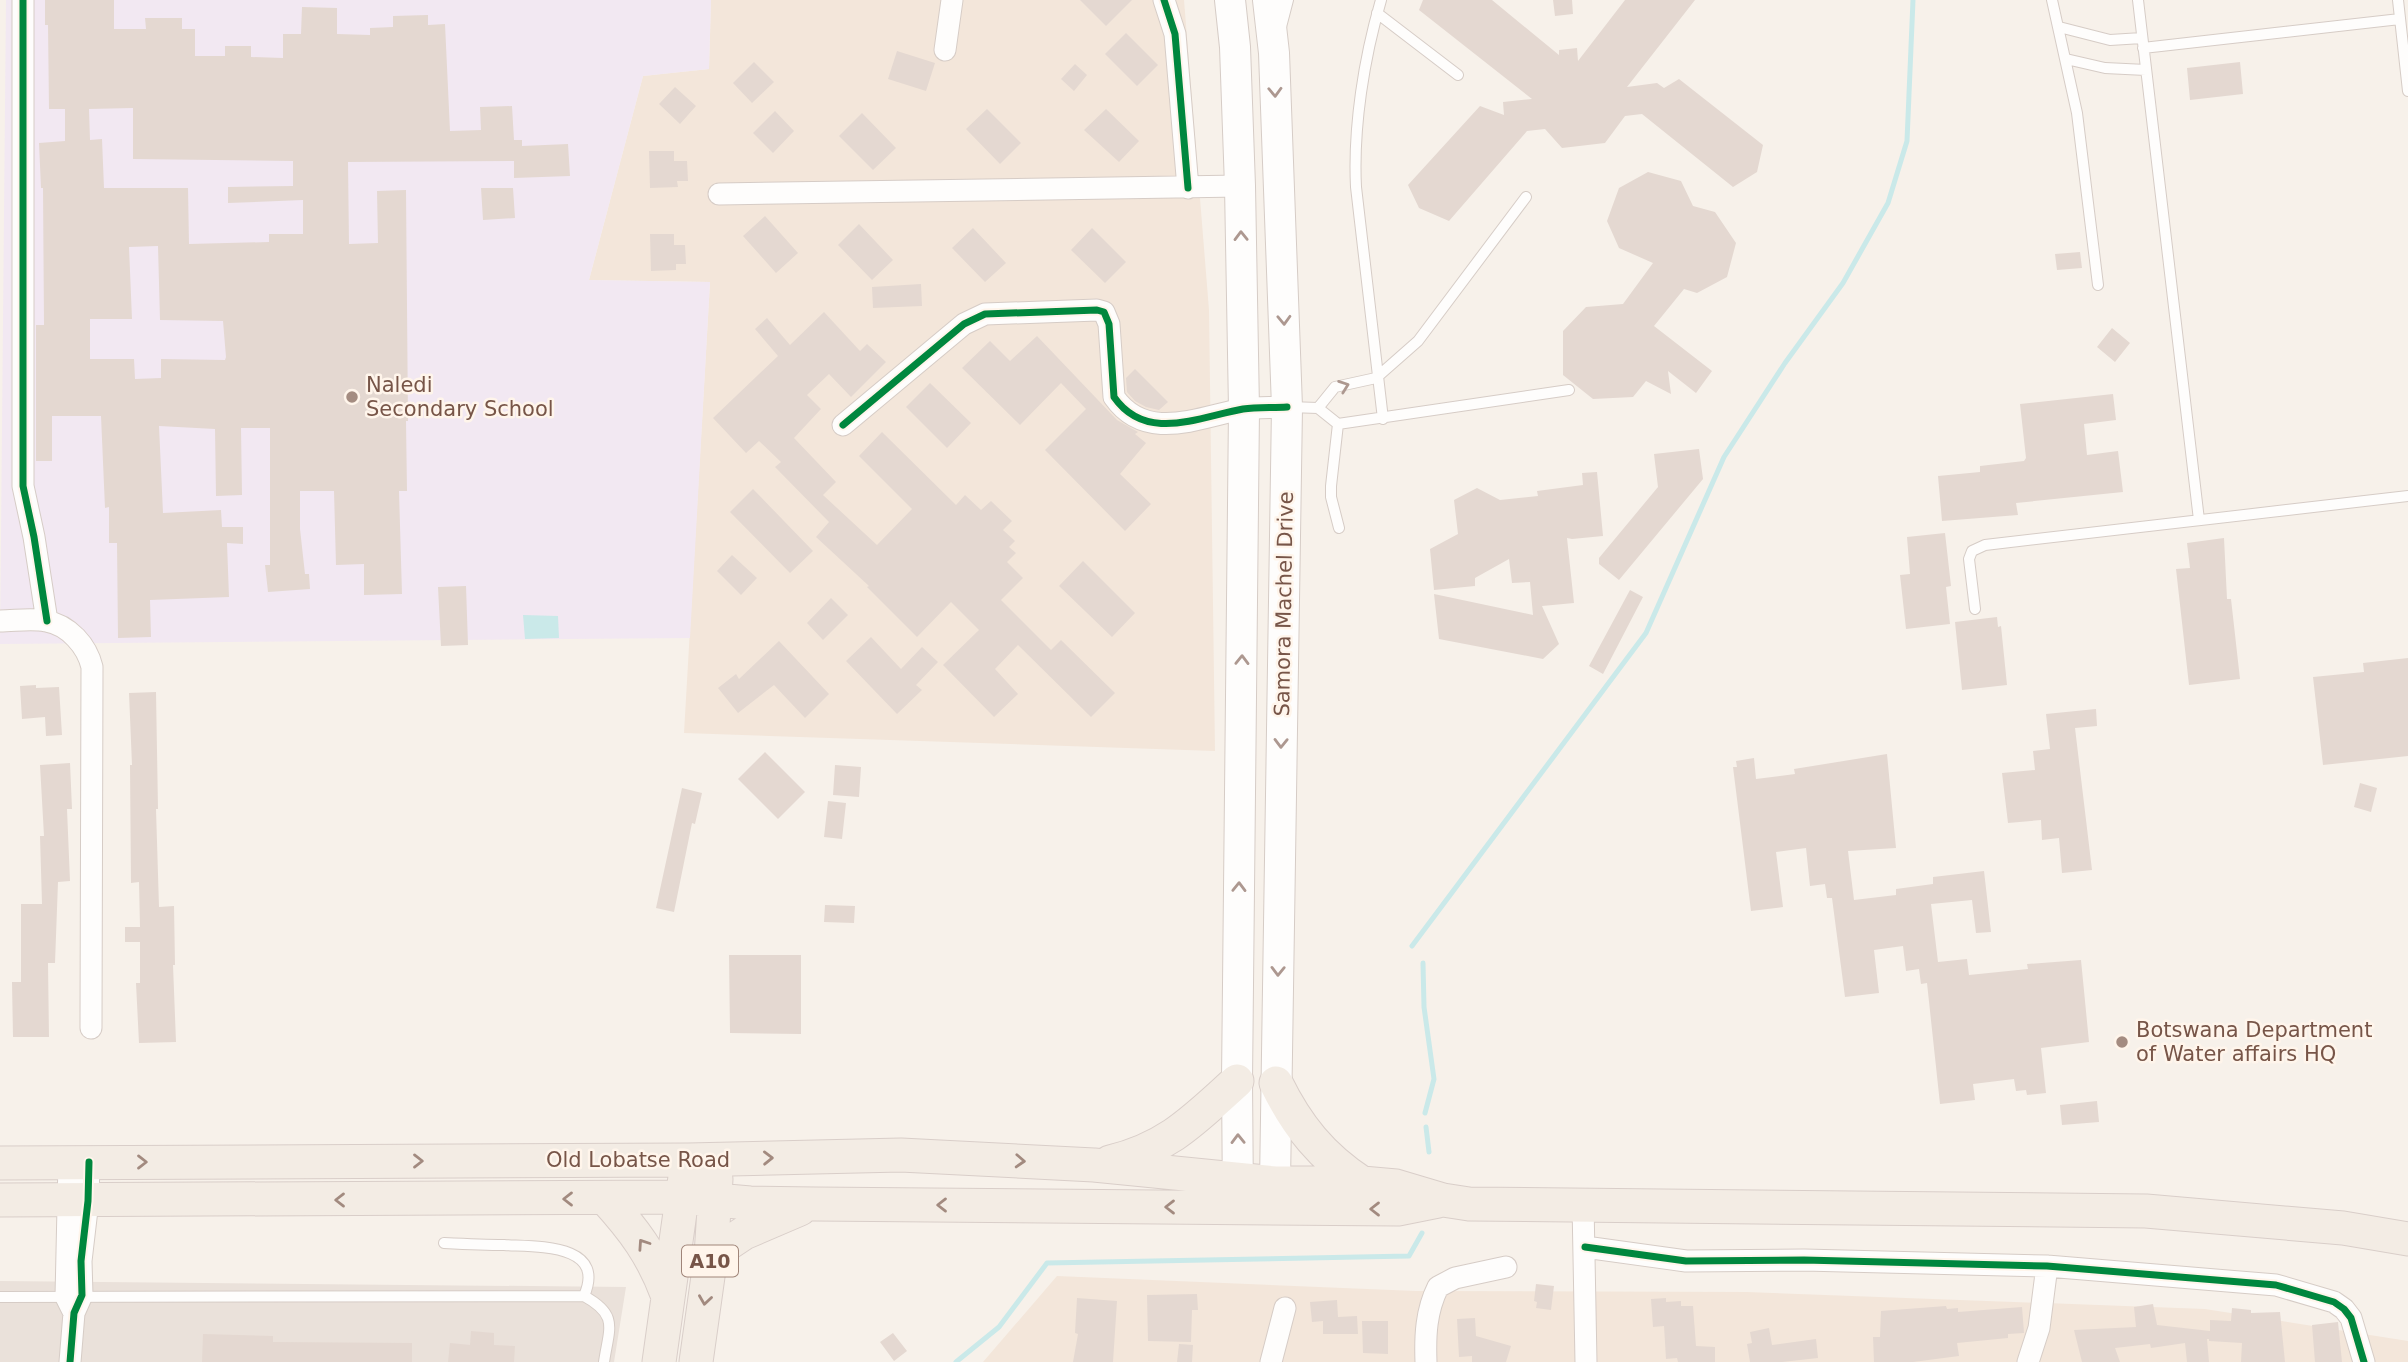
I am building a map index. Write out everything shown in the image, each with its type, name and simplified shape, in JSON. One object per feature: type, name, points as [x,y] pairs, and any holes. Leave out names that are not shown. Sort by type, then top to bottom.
[{"type":"main road","name":"Samora Machel Drive","points":[[1230,0],[1235,47],[1240,186],[1244,409],[1238,1194]]},
{"type":"main road","name":"Samora Machel Drive","points":[[1268,0],[1274,53],[1287,407],[1274,1196]]},
{"type":"main road","points":[[1094,1165],[1134,1156],[1159,1145],[1182,1131],[1237,1082]]},
{"type":"main road","points":[[1276,1083],[1302,1130],[1340,1168],[1362,1183]]},
{"type":"main road","name":"Old Lobatse Road","points":[[0,1163],[703,1160],[901,1155],[1094,1165],[1238,1194]]},
{"type":"main road","name":"A10","points":[[659,1362],[668,1297],[697,1198],[703,1160]]},
{"type":"main road","points":[[1274,1196],[1362,1183],[1395,1186],[1443,1200],[1469,1203],[2146,1210],[2343,1228],[2408,1239]]},
{"type":"main road","name":"Old Lobatse Road","points":[[0,1200],[697,1198],[750,1203],[816,1204],[1238,1194],[1274,1196]]},
{"type":"main road","points":[[1274,1196],[1398,1209],[1443,1200]]},
{"type":"main road","name":"A10","points":[[605,1198],[648,1250],[668,1297]]},
{"type":"main road","name":"A10","points":[[696,1362],[711,1255],[697,1198]]},
{"type":"main road","points":[[711,1255],[744,1233],[785,1214],[816,1204]]},
{"type":"street","points":[[23,0],[23,486],[47,621]]},
{"type":"street","points":[[945,50],[952,0]]},
{"type":"street","points":[[1164,0],[1175,34],[1188,188]]},
{"type":"street","points":[[719,194],[1240,186]]},
{"type":"street","points":[[843,425],[964,324],[985,314],[1009,313],[1104,312],[1109,324],[1114,397],[1143,422],[1153,424],[1199,421],[1244,409],[1287,407]]},
{"type":"street","points":[[0,621],[47,621],[63,628],[76,638],[89,654],[92,667],[91,1028]]},
{"type":"street","points":[[70,1362],[74,1302],[81,1261],[79,1162]]},
{"type":"street","points":[[1583,1204],[1586,1362]]},
{"type":"street","points":[[1585,1247],[1686,1261],[1804,1260],[2047,1266],[2276,1284],[2334,1302],[2344,1309],[2351,1318],[2364,1362]]},
{"type":"street","points":[[2028,1362],[2039,1328],[2047,1266]]},
{"type":"street","points":[[1426,1362],[1427,1319],[1438,1287],[1455,1278],[1506,1267]]},
{"type":"street","points":[[1271,1362],[1285,1308]]},
{"type":"lane","points":[[1274,53],[1288,0]]},
{"type":"lane","points":[[1381,0],[1358,112],[1354,151],[1376,378],[1383,419]]},
{"type":"lane","points":[[2052,0],[2077,113],[2098,285]]},
{"type":"lane","points":[[2138,0],[2199,520]]},
{"type":"lane","points":[[2398,0],[2408,91]]},
{"type":"lane","points":[[1377,13],[1458,75]]},
{"type":"lane","points":[[2059,27],[2110,40],[2143,43],[2400,19]]},
{"type":"lane","points":[[2066,60],[2105,68],[2146,70]]},
{"type":"lane","points":[[1318,408],[1335,387],[1376,378],[1418,341],[1527,197]]},
{"type":"lane","points":[[1287,407],[1318,408],[1338,424],[1569,390]]},
{"type":"lane","points":[[1338,424],[1331,497],[1339,528]]},
{"type":"lane","points":[[1975,608],[1969,559],[1972,551],[1985,545],[2408,496]]},
{"type":"lane","points":[[444,1244],[554,1247],[578,1257],[586,1267],[590,1283],[584,1296]]},
{"type":"lane","points":[[0,1297],[74,1302],[584,1296],[600,1305],[607,1314],[609,1327],[604,1362]]},
{"type":"shaded area","name":"Naledi Secondary School","points":[[6,0],[711,0],[709,69],[643,76],[589,280],[710,282],[690,638],[0,644]]},
{"type":"shaded area","points":[[711,0],[1184,0],[1209,310],[1215,751],[684,733],[710,282],[589,280],[643,76],[709,69]]},
{"type":"shaded area","points":[[1057,1276],[1416,1291],[1747,1292],[2205,1309],[2408,1341],[2408,1362],[983,1362]]},
{"type":"shaded area","points":[[0,1281],[626,1287],[614,1362],[0,1362]]},
{"type":"water","points":[[523,615],[558,616],[559,638],[525,639]]},
{"type":"building","points":[[45,0],[114,0],[114,29],[146,29],[145,18],[182,18],[182,29],[195,29],[195,56],[225,56],[225,46],[251,46],[251,57],[283,58],[283,34],[301,34],[302,7],[337,8],[337,34],[370,35],[370,28],[393,27],[393,16],[428,15],[428,25],[445,24],[450,131],[481,130],[480,107],[512,106],[514,140],[522,140],[522,146],[568,144],[570,176],[514,178],[514,161],[348,162],[349,244],[378,243],[377,191],[406,190],[408,421],[407,491],[399,491],[402,594],[364,595],[364,564],[336,565],[334,491],[300,491],[300,529],[305,574],[309,574],[310,589],[268,592],[265,565],[270,565],[270,428],[241,428],[242,495],[216,496],[215,429],[159,426],[163,513],[221,510],[222,527],[243,527],[243,544],[227,543],[229,597],[150,600],[151,637],[118,638],[117,543],[109,543],[109,507],[105,508],[101,416],[52,416],[52,461],[36,461],[36,325],[44,325],[43,188],[39,143],[65,141],[65,109],[49,109],[48,25],[45,25]],"holes":[[[133,108],[133,159],[293,161],[293,186],[228,187],[228,203],[303,200],[303,234],[269,234],[269,242],[189,244],[188,188],[104,188],[102,139],[90,140],[89,109]],[[158,246],[160,320],[223,321],[226,357],[225,360],[161,359],[161,378],[135,379],[134,359],[90,359],[90,319],[132,319],[129,247]]]},
{"type":"building","points":[[1080,0],[1132,0],[1106,26]]},
{"type":"building","points":[[1423,0],[1492,0],[1559,55],[1559,50],[1577,48],[1578,61],[1625,0],[1695,0],[1627,87],[1657,83],[1664,88],[1679,79],[1763,145],[1757,172],[1733,187],[1642,114],[1625,116],[1605,143],[1562,148],[1545,129],[1527,131],[1449,221],[1419,208],[1408,185],[1480,106],[1504,115],[1503,102],[1532,99],[1419,10]]},
{"type":"building","points":[[1553,0],[1572,0],[1573,14],[1555,16]]},
{"type":"building","points":[[1126,33],[1158,65],[1137,86],[1105,54]]},
{"type":"building","points":[[897,51],[935,63],[926,91],[888,79]]},
{"type":"building","points":[[754,62],[774,82],[752,103],[733,83]]},
{"type":"building","points":[[2240,62],[2243,94],[2190,100],[2187,68]]},
{"type":"building","points":[[1075,64],[1087,75],[1074,91],[1061,79]]},
{"type":"building","points":[[675,87],[696,106],[680,124],[659,104]]},
{"type":"building","points":[[987,109],[1021,143],[1000,164],[966,129]]},
{"type":"building","points":[[1106,109],[1139,141],[1119,162],[1084,130]]},
{"type":"building","points":[[775,111],[794,131],[773,153],[753,133]]},
{"type":"building","points":[[862,113],[896,148],[873,170],[839,136]]},
{"type":"building","points":[[649,151],[674,151],[674,161],[687,161],[688,181],[677,181],[678,187],[650,188]]},
{"type":"building","points":[[1648,172],[1681,181],[1693,206],[1715,212],[1736,243],[1727,277],[1697,293],[1684,289],[1654,326],[1712,371],[1696,393],[1668,371],[1671,394],[1646,381],[1633,397],[1593,399],[1563,375],[1563,331],[1586,307],[1623,304],[1653,263],[1619,248],[1607,221],[1619,188]]},
{"type":"building","points":[[481,188],[513,188],[515,218],[483,220]]},
{"type":"building","points":[[765,216],[798,253],[776,273],[743,236]]},
{"type":"building","points":[[859,224],[893,260],[872,280],[838,245]]},
{"type":"building","points":[[973,228],[1006,263],[985,282],[952,248]]},
{"type":"building","points":[[1092,228],[1126,262],[1105,283],[1071,250]]},
{"type":"building","points":[[650,234],[674,234],[674,245],[685,245],[686,264],[676,264],[676,270],[651,271]]},
{"type":"building","points":[[2080,252],[2082,268],[2057,270],[2055,254]]},
{"type":"building","points":[[921,284],[922,306],[873,308],[872,287]]},
{"type":"building","points":[[824,312],[860,351],[867,344],[886,362],[851,397],[829,374],[807,395],[821,409],[794,438],[836,482],[823,495],[877,545],[912,509],[859,456],[882,432],[956,505],[965,495],[981,510],[991,501],[1012,521],[1003,530],[1015,541],[1009,547],[1016,553],[1007,562],[1023,578],[1001,600],[1051,650],[1061,640],[1115,693],[1091,717],[1018,645],[995,669],[1018,694],[994,717],[943,665],[979,630],[951,602],[917,637],[867,587],[869,586],[816,537],[829,522],[775,467],[781,462],[759,441],[746,453],[713,418],[778,356],[755,329],[767,318],[790,345]]},
{"type":"building","points":[[2112,328],[2130,343],[2115,362],[2097,347]]},
{"type":"building","points":[[1037,336],[1117,420],[1138,432],[1135,434],[1146,443],[1120,474],[1151,504],[1125,531],[1045,450],[1086,409],[1061,383],[1020,425],[962,368],[990,341],[1010,361]]},
{"type":"building","points":[[1135,369],[1168,402],[1159,410],[1135,401],[1127,392],[1126,378]]},
{"type":"building","points":[[930,383],[971,423],[947,448],[906,407]]},
{"type":"building","points":[[2113,394],[2116,420],[2084,424],[2087,455],[2118,451],[2123,492],[2016,503],[2018,515],[1942,521],[1938,476],[1980,472],[1980,466],[2024,461],[2026,458],[2020,404]]},
{"type":"building","points":[[1699,449],[1703,479],[1619,580],[1599,564],[1599,558],[1658,487],[1654,454]]},
{"type":"building","points":[[1597,472],[1603,536],[1567,538],[1574,603],[1542,606],[1559,644],[1543,659],[1439,639],[1434,594],[1533,615],[1530,582],[1512,583],[1509,559],[1475,578],[1475,586],[1434,590],[1430,549],[1458,534],[1454,500],[1477,488],[1500,500],[1538,496],[1537,491],[1583,485],[1582,473]]},
{"type":"building","points":[[753,489],[813,551],[790,573],[730,512]]},
{"type":"building","points":[[1945,533],[1951,586],[1946,587],[1950,624],[1906,629],[1900,575],[1910,574],[1907,537]]},
{"type":"building","points":[[2224,538],[2227,599],[2231,599],[2240,679],[2189,685],[2176,569],[2190,568],[2187,543]]},
{"type":"building","points":[[732,555],[757,578],[741,595],[717,571]]},
{"type":"building","points":[[1083,561],[1135,613],[1112,637],[1059,586]]},
{"type":"building","points":[[466,586],[468,645],[441,646],[438,587]]},
{"type":"building","points":[[1630,590],[1643,597],[1603,674],[1589,666]]},
{"type":"building","points":[[831,598],[848,615],[823,640],[807,623]]},
{"type":"building","points":[[1997,617],[1998,627],[2001,626],[2007,685],[1962,690],[1955,622]]},
{"type":"building","points":[[871,637],[901,669],[922,647],[938,662],[916,685],[922,690],[897,714],[846,661]]},
{"type":"building","points":[[779,641],[829,694],[805,718],[774,685],[738,713],[718,688],[736,674],[739,679]]},
{"type":"building","points":[[2408,658],[2408,756],[2323,765],[2313,677],[2364,672],[2363,663]]},
{"type":"building","points":[[36,685],[36,688],[59,687],[62,735],[46,736],[45,717],[22,719],[20,686]]},
{"type":"building","points":[[156,692],[159,907],[174,906],[176,1042],[139,1043],[136,983],[140,983],[140,942],[125,942],[125,927],[140,927],[139,882],[131,883],[132,765],[129,693]]},
{"type":"building","points":[[2096,709],[2097,726],[2075,728],[2092,870],[2062,873],[2059,838],[2042,840],[2041,820],[2008,823],[2002,773],[2035,770],[2033,751],[2050,749],[2046,714]]},
{"type":"building","points":[[765,752],[805,792],[778,819],[738,779]]},
{"type":"building","points":[[1887,754],[1896,848],[1848,851],[1854,900],[1896,895],[1896,889],[1933,884],[1933,877],[1984,871],[1991,932],[1976,933],[1972,900],[1931,904],[1938,962],[1967,959],[1969,975],[2028,969],[2027,964],[2081,960],[2089,1042],[2041,1048],[2046,1093],[2027,1095],[2026,1090],[2016,1091],[2014,1079],[1973,1084],[1975,1100],[1940,1104],[1927,983],[1921,984],[1919,969],[1906,971],[1903,946],[1874,950],[1879,993],[1845,997],[1832,898],[1827,898],[1825,884],[1810,886],[1806,848],[1776,852],[1783,907],[1751,911],[1733,767],[1737,767],[1736,761],[1754,758],[1756,779],[1795,774],[1794,769]]},
{"type":"building","points":[[70,763],[72,809],[67,809],[70,881],[58,882],[55,963],[48,963],[49,1037],[13,1037],[12,982],[21,982],[21,904],[42,904],[40,836],[44,836],[40,765]]},
{"type":"building","points":[[835,765],[861,767],[859,797],[833,795]]},
{"type":"building","points":[[2360,783],[2377,788],[2371,812],[2354,807]]},
{"type":"building","points":[[682,788],[702,793],[695,824],[692,823],[674,912],[656,908]]},
{"type":"building","points":[[828,801],[846,803],[842,839],[824,837]]},
{"type":"building","points":[[825,905],[855,906],[854,923],[824,922]]},
{"type":"building","points":[[729,955],[801,955],[801,1034],[730,1033]]},
{"type":"building","points":[[2097,1101],[2099,1122],[2062,1125],[2060,1105]]},
{"type":"building","points":[[1536,1284],[1554,1286],[1551,1310],[1536,1308]]},
{"type":"building","points":[[1197,1294],[1198,1310],[1192,1310],[1191,1342],[1148,1341],[1147,1295]]},
{"type":"building","points":[[1077,1298],[1117,1301],[1113,1362],[1073,1362],[1078,1334],[1075,1333]]},
{"type":"building","points":[[1666,1298],[1666,1302],[1681,1301],[1681,1306],[1693,1306],[1696,1346],[1715,1347],[1715,1362],[1678,1362],[1677,1358],[1666,1359],[1664,1326],[1653,1327],[1651,1299]]},
{"type":"building","points":[[1337,1300],[1338,1317],[1357,1316],[1358,1334],[1323,1334],[1323,1321],[1312,1322],[1310,1302]]},
{"type":"building","points":[[2153,1304],[2157,1325],[2210,1331],[2210,1320],[2231,1321],[2232,1308],[2251,1310],[2251,1313],[2280,1312],[2285,1362],[2241,1362],[2242,1343],[2207,1339],[2209,1362],[2187,1362],[2185,1343],[2151,1348],[2150,1344],[2115,1348],[2120,1362],[2082,1362],[2074,1330],[2136,1327],[2134,1307]]},
{"type":"building","points":[[1946,1306],[1947,1309],[1958,1308],[1958,1312],[2022,1307],[2024,1333],[2008,1334],[2008,1338],[1957,1343],[1959,1356],[1913,1362],[1874,1362],[1873,1337],[1880,1337],[1881,1311]]},
{"type":"building","points":[[1475,1318],[1476,1336],[1511,1346],[1506,1362],[1472,1362],[1472,1356],[1459,1357],[1457,1319]]},
{"type":"building","points":[[1362,1321],[1388,1321],[1388,1354],[1363,1353]]},
{"type":"building","points":[[2338,1322],[2342,1362],[2315,1362],[2312,1325]]},
{"type":"building","points":[[1769,1328],[1772,1345],[1816,1339],[1818,1358],[1750,1362],[1747,1344],[1752,1343],[1750,1332]]},
{"type":"building","points":[[471,1331],[494,1333],[494,1345],[515,1346],[514,1362],[448,1362],[450,1343],[470,1345]]},
{"type":"building","points":[[893,1333],[907,1351],[894,1361],[880,1342]]},
{"type":"building","points":[[203,1334],[273,1336],[273,1342],[412,1343],[412,1362],[202,1362]]},
{"type":"building","points":[[1179,1344],[1193,1345],[1192,1362],[1177,1362]]},
{"type":"waterway","points":[[1412,946],[1646,633],[1724,457],[1785,363],[1843,283],[1888,203],[1907,141],[1913,0]]},
{"type":"waterway","points":[[1423,963],[1424,1007],[1434,1079],[1425,1113]]},
{"type":"waterway","points":[[1426,1127],[1429,1152]]},
{"type":"waterway","points":[[956,1362],[999,1327],[1047,1263],[1409,1256],[1422,1233]]},
{"type":"cycle path","points":[[23,0],[23,486],[47,621]]},
{"type":"cycle path","points":[[1164,0],[1175,34],[1188,188]]},
{"type":"cycle path","points":[[843,425],[964,324],[985,314],[1097,310],[1104,312],[1109,324],[1114,397],[1127,411],[1141,419],[1174,423],[1243,409],[1287,407]]},
{"type":"cycle path","points":[[70,1362],[74,1313],[82,1295],[81,1261],[88,1201],[89,1162]]},
{"type":"cycle path","points":[[1585,1247],[1686,1261],[1804,1260],[2047,1266],[2276,1285],[2334,1302],[2344,1309],[2351,1318],[2364,1362]]},
{"type":"place","name":"Naledi Secondary School","points":[[352,397]]},
{"type":"place","name":"Botswana Department of Water affairs HQ","points":[[2122,1042]]}]
